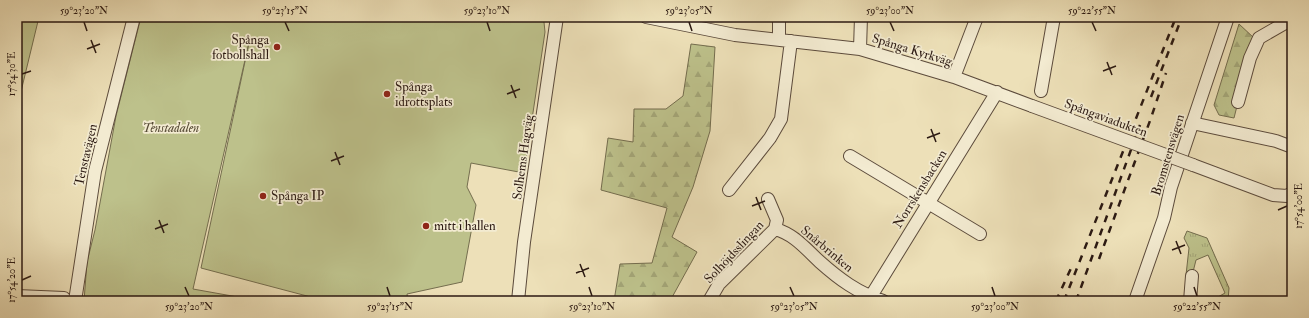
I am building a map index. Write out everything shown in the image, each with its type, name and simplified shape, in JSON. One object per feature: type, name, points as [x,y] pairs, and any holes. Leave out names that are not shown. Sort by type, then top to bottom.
[{"type":"street","name":"Tenstavägen","points":[[69,300],[95,171],[134,17]]},
{"type":"street","name":"Solhems Hagväg","points":[[518,301],[521,264],[557,17]]},
{"type":"street","name":"Spånga Kyrkväg","points":[[646,17],[735,34],[860,49],[954,78],[1032,106]]},
{"type":"street","points":[[779,17],[779,40]]},
{"type":"street","points":[[860,49],[861,17]]},
{"type":"street","points":[[954,78],[977,17]]},
{"type":"street","points":[[1041,91],[1054,17]]},
{"type":"street","name":"Bromstensvägen","points":[[1136,301],[1164,218],[1171,187],[1228,17]]},
{"type":"street","points":[[1238,102],[1250,58],[1259,38],[1292,19]]},
{"type":"street","points":[[729,190],[770,138],[781,119],[791,41]]},
{"type":"street","name":"Norrskensbacken","points":[[869,299],[996,92]]},
{"type":"street","name":"Spångaviadukten","points":[[1032,106],[1269,194],[1290,198]]},
{"type":"street","points":[[1192,123],[1276,140],[1292,147]]},
{"type":"street","points":[[850,156],[980,234]]},
{"type":"street","name":"Solhöjdsslingan","points":[[709,301],[720,284],[776,228],[777,220],[768,199]]},
{"type":"street","name":"Snårbrinken","points":[[776,228],[797,240],[841,281],[869,299],[882,301]]},
{"type":"street","points":[[1190,301],[1192,276]]},
{"type":"street","points":[[17,296],[69,300]]},
{"type":"green space","points":[[17,17],[39,17],[17,108]]},
{"type":"green space","name":"Spånga idrottsplats","points":[[141,17],[535,17],[544,22],[545,32],[524,173],[471,163],[467,187],[476,205],[462,282],[407,294],[408,301],[318,301],[307,296],[201,268],[250,38],[193,289],[260,301],[84,301],[87,262],[95,230],[116,116]]},
{"type":"green space","points":[[1239,24],[1254,38],[1234,118],[1219,115],[1214,105]]},
{"type":"green space","points":[[691,44],[715,47],[710,131],[693,187],[672,237],[697,252],[670,301],[614,301],[620,264],[652,263],[667,208],[601,190],[608,138],[633,142],[634,109],[666,109],[683,96]]},
{"type":"green space","points":[[1187,231],[1207,238],[1229,288],[1228,301],[1220,301],[1218,297],[1225,293],[1208,255],[1196,260],[1192,276],[1186,275],[1189,248],[1184,238]]},
{"type":"railway","points":[[1064,301],[1176,17]]},
{"type":"railway","points":[[1151,97],[1182,17]]},
{"type":"railway","points":[[1099,259],[1166,73]]},
{"type":"railway","points":[[1076,301],[1140,125]]},
{"type":"railway","points":[[1056,301],[1072,266]]},
{"type":"place","name":"Spånga fotbollshall","points":[[277,47]]},
{"type":"place","name":"Spånga idrottsplats","points":[[387,94]]},
{"type":"place","name":"Spånga IP","points":[[263,196]]},
{"type":"place","name":"mitt i hallen","points":[[426,226]]},
{"type":"park label","name":"Tenstadalen","points":[[171,128]]}]
